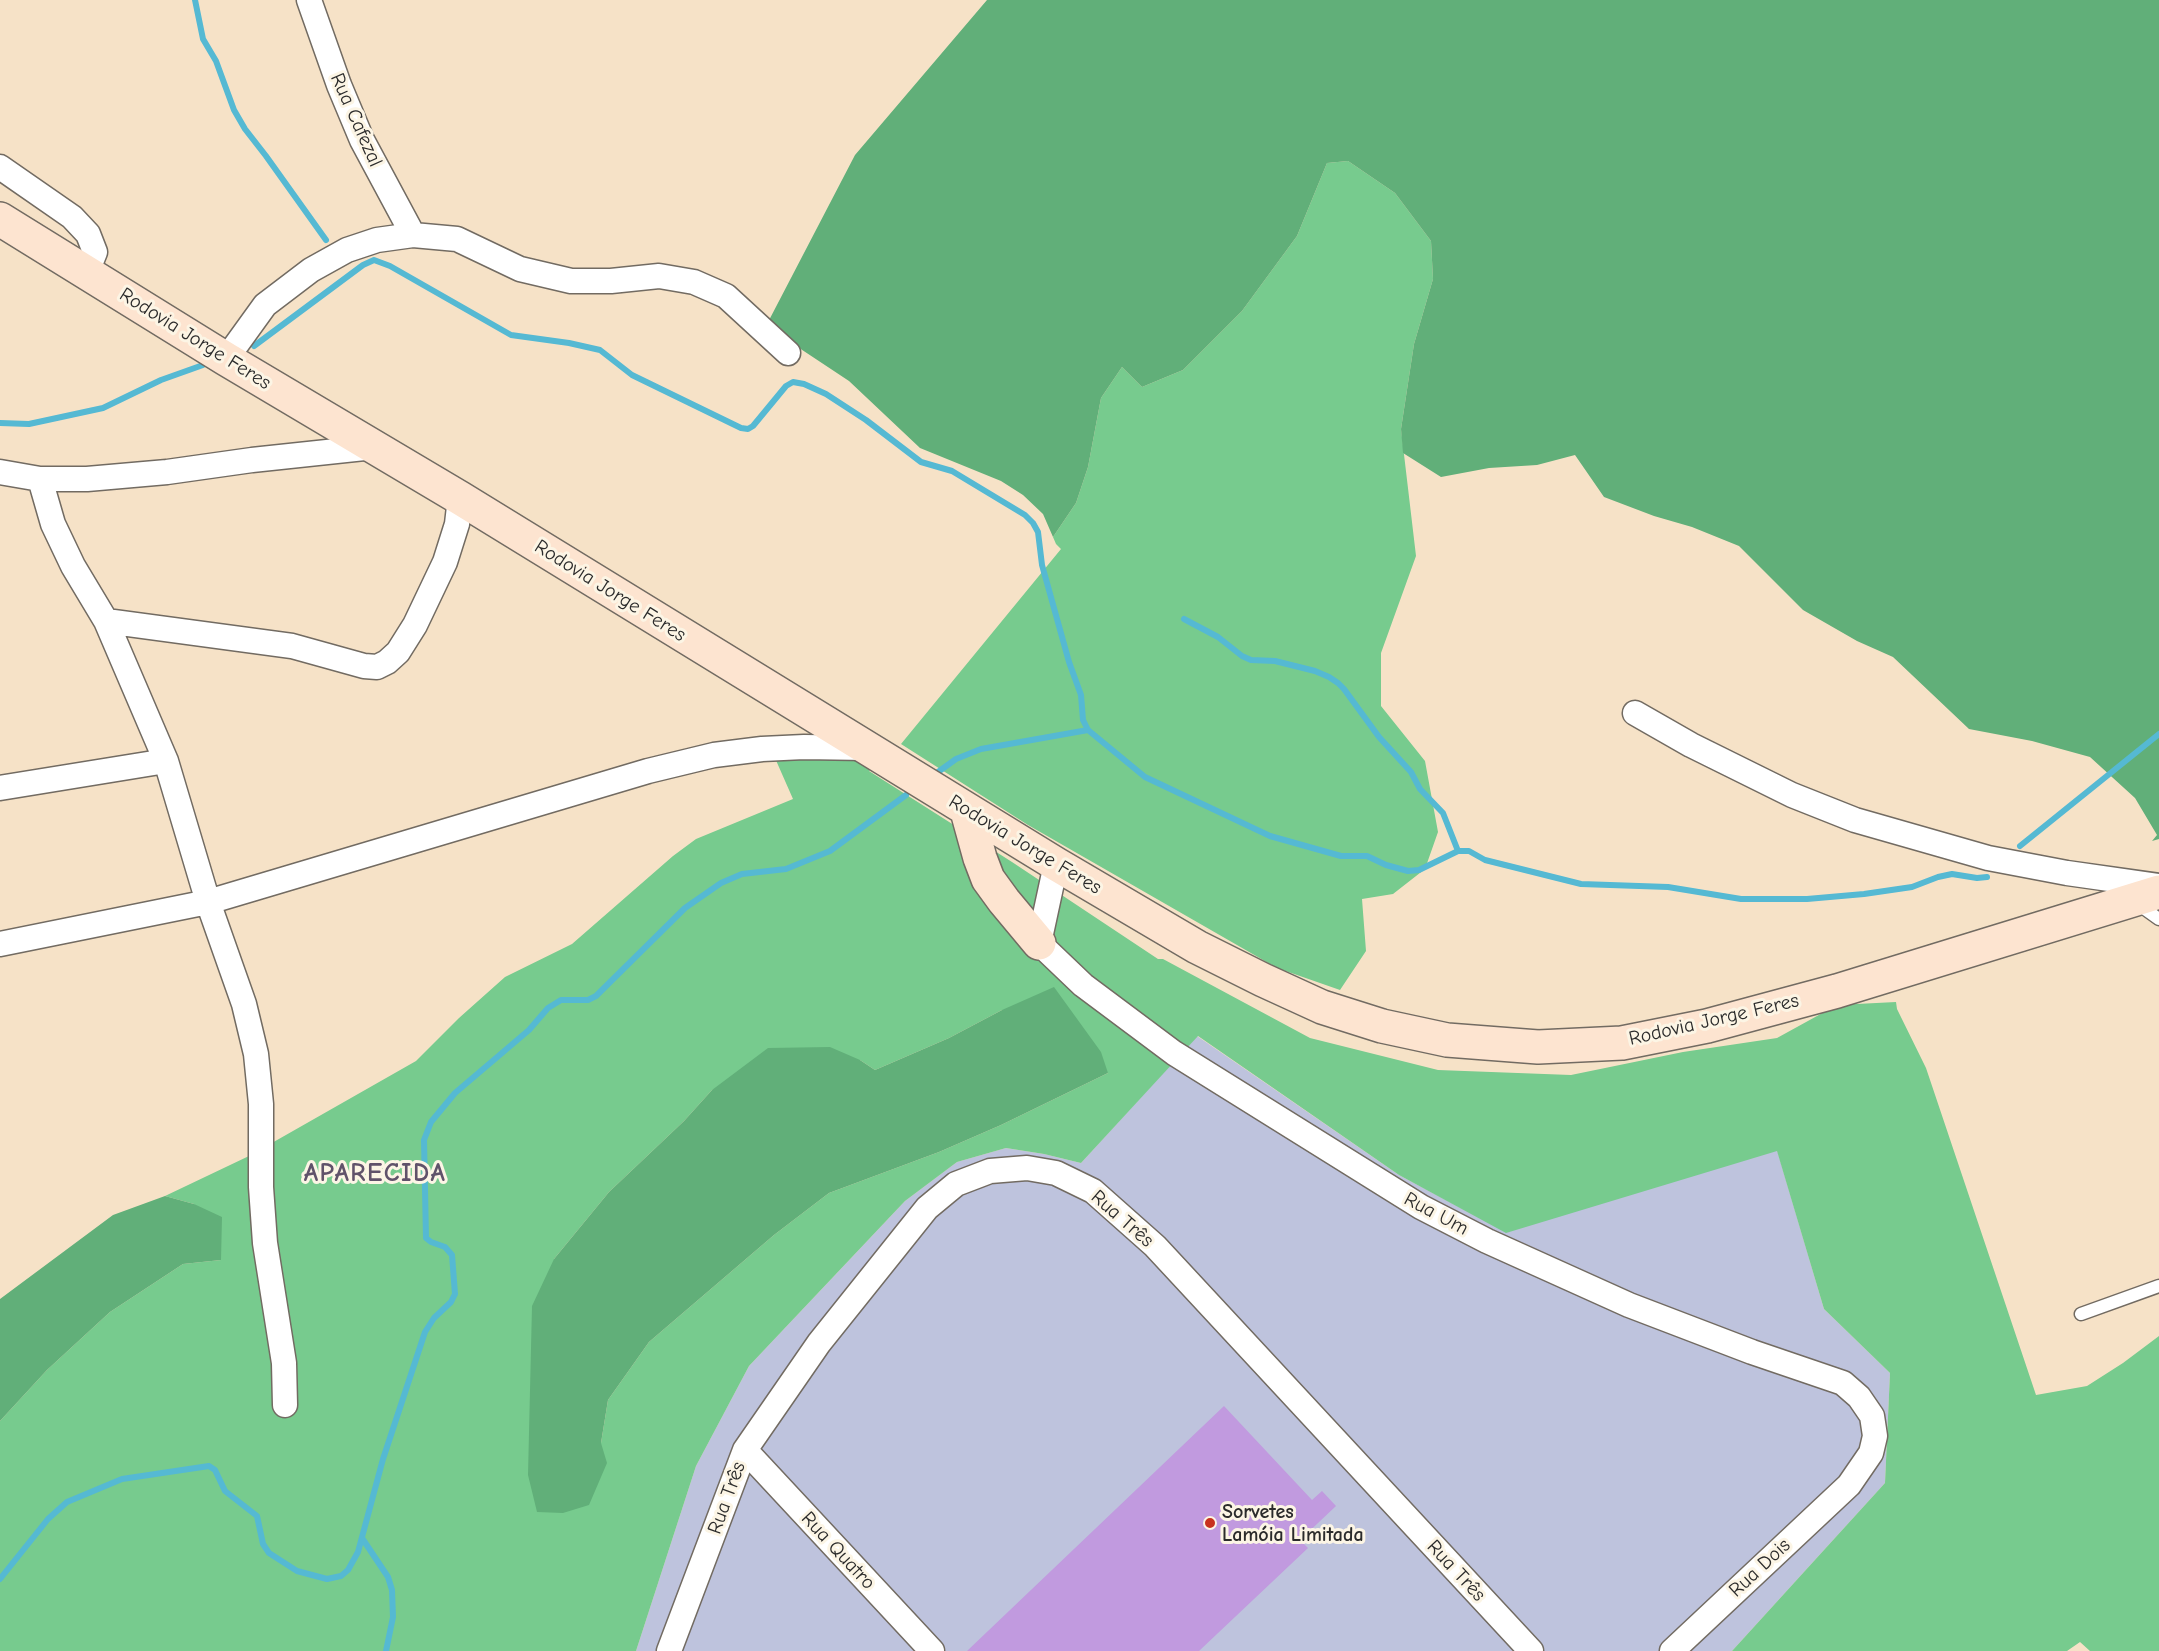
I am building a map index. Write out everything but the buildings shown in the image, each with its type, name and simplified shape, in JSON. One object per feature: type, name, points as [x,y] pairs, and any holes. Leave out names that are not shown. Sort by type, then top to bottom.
[{"type":"main road","name":"Rodovia Jorge Feres","points":[[0,219],[226,359],[460,498],[967,812],[1056,864],[1197,946],[1263,980],[1322,1006],[1382,1026],[1447,1040],[1538,1047],[1622,1042],[1707,1026],[2152,900]]},
{"type":"main road","points":[[967,812],[988,879],[1039,943]]},
{"type":"street","name":"Rua Cafezal","points":[[309,0],[339,85],[362,140],[413,235]]},
{"type":"street","points":[[0,167],[72,217],[88,234],[95,252],[87,272]]},
{"type":"street","points":[[226,359],[265,305],[311,270],[347,250],[377,240],[413,235],[457,239],[520,269],[571,281],[611,281],[659,276],[694,282],[726,296],[788,352]]},
{"type":"street","points":[[0,472],[40,479],[87,479],[167,472],[374,447]]},
{"type":"street","points":[[40,479],[53,524],[73,566],[106,621],[166,761],[208,902],[244,1004],[256,1054],[261,1104],[261,1187],[265,1243],[284,1363],[285,1405]]},
{"type":"street","points":[[106,621],[292,646],[364,666],[376,667],[387,662],[398,652],[415,625],[445,562],[457,524],[460,498]]},
{"type":"street","points":[[1635,713],[1792,795],[1855,820],[1988,858],[2090,877],[2152,900]]},
{"type":"street","points":[[0,944],[208,902],[542,801],[714,755],[762,749],[866,748]]},
{"type":"street","points":[[0,788],[166,761]]},
{"type":"street","points":[[1039,943],[1056,864]]},
{"type":"street","name":"Rua Um","points":[[1039,943],[1083,985],[1174,1053],[1421,1207],[1487,1241],[1629,1305],[1752,1352],[1844,1383],[1859,1397],[1872,1416],[1875,1436],[1871,1453],[1849,1485]]},
{"type":"street","name":"Rua Três","points":[[669,1651],[745,1450],[819,1343],[927,1208],[956,1184],[990,1171],[1027,1168],[1056,1173],[1093,1191],[1155,1246],[1531,1651]]},
{"type":"street","name":"Rua Quatro","points":[[745,1450],[932,1651]]},
{"type":"street","name":"Rua Dois","points":[[1672,1651],[1849,1485]]},
{"type":"lane","points":[[2081,1314],[2159,1286]]},
{"type":"shaded area","points":[[1197,1036],[1399,1175],[1506,1232],[1777,1150],[1824,1309],[1890,1373],[1885,1483],[1732,1651],[636,1651],[696,1466],[749,1366],[905,1201],[957,1162],[1006,1148],[1081,1163]]},
{"type":"green space","points":[[987,0],[2159,0],[2159,839],[2152,841],[2157,835],[2135,798],[2090,757],[2032,741],[1969,729],[1893,657],[1857,641],[1803,610],[1739,546],[1692,527],[1654,516],[1604,497],[1575,455],[1537,465],[1489,468],[1441,477],[1403,453],[1401,429],[1414,344],[1433,279],[1431,241],[1395,193],[1348,161],[1327,163],[1297,236],[1242,311],[1183,370],[1142,387],[1122,367],[1101,398],[1088,467],[1076,503],[1053,537],[1043,514],[1023,495],[1001,481],[920,448],[849,381],[766,326],[855,155]]},
{"type":"green space","points":[[1348,161],[1395,193],[1431,241],[1433,279],[1414,344],[1401,429],[1416,556],[1381,653],[1381,706],[1425,761],[1438,832],[1425,869],[1393,894],[1362,899],[1366,951],[1340,990],[1277,968],[1028,825],[901,744],[1061,549],[1053,537],[1076,503],[1088,467],[1101,398],[1122,367],[1142,387],[1183,370],[1242,311],[1297,236],[1327,163]]},
{"type":"green space","points":[[824,739],[869,771],[1158,959],[1163,959],[1310,1038],[1438,1070],[1571,1075],[1683,1052],[1777,1038],[1837,1005],[1896,1002],[1897,1009],[1926,1068],[2036,1395],[2087,1386],[2159,1336],[2159,1651],[2090,1651],[2080,1642],[2067,1651],[1732,1651],[1885,1483],[1890,1373],[1824,1309],[1777,1151],[1506,1233],[1399,1175],[1198,1036],[1081,1163],[1006,1148],[957,1162],[905,1201],[749,1366],[696,1466],[636,1651],[0,1651],[0,1421],[47,1370],[110,1312],[183,1264],[221,1260],[194,1204],[165,1196],[249,1156],[416,1061],[505,977],[572,944],[673,856],[696,839],[793,799],[771,749]],"holes":[[[1002,1010],[1108,1073],[939,1152],[829,1193],[774,1235],[649,1342],[608,1400],[601,1443],[554,1259],[609,1192],[684,1121],[712,1090],[860,1060],[875,1070],[949,1038]]]},
{"type":"green space","points":[[1054,987],[1101,1052],[1108,1073],[939,1152],[829,1193],[774,1235],[649,1342],[608,1400],[601,1443],[607,1463],[589,1505],[563,1513],[537,1512],[528,1475],[532,1306],[554,1259],[609,1192],[684,1121],[712,1090],[768,1048],[830,1047],[860,1060],[875,1070],[949,1038],[1002,1010]]},
{"type":"green space","points":[[165,1196],[194,1204],[222,1217],[221,1260],[183,1264],[110,1312],[47,1370],[0,1421],[0,1299],[113,1215]]},
{"type":"waterway","points":[[195,0],[203,39],[216,61],[234,110],[245,129],[326,240]]},
{"type":"waterway","points":[[254,346],[363,265],[374,260],[390,266],[511,335],[600,350],[632,375],[741,428],[748,429],[753,426],[786,386],[793,382],[804,384],[826,394],[866,420],[921,462],[952,471],[1025,515],[1038,532],[1042,565],[1069,662],[1081,695],[1083,720],[1088,730],[1145,777],[1270,836],[1341,856],[1367,856],[1386,865],[1408,871],[1419,870],[1458,851],[1469,851],[1485,860],[1581,884],[1668,887],[1741,899],[1807,899],[1864,894],[1912,887],[1952,874],[1977,878],[1987,877]]},
{"type":"waterway","points":[[0,423],[29,424],[103,408],[161,380],[203,365]]},
{"type":"waterway","points":[[1184,619],[1218,637],[1242,656],[1251,660],[1275,661],[1315,671],[1338,683],[1379,737],[1411,772],[1420,789],[1443,813],[1458,851]]},
{"type":"waterway","points":[[938,772],[956,759],[981,749],[1088,730]]},
{"type":"waterway","points":[[2020,846],[2159,734]]},
{"type":"waterway","points":[[0,1579],[48,1519],[67,1502],[122,1479],[209,1466],[215,1470],[225,1491],[257,1516],[263,1544],[269,1553],[297,1571],[327,1579],[341,1576],[348,1570],[358,1552],[383,1459],[425,1332],[434,1318],[451,1302],[455,1294],[452,1255],[445,1247],[426,1238],[424,1140],[431,1122],[455,1093],[529,1030],[548,1008],[561,1000],[588,1000],[596,996],[685,908],[721,883],[742,874],[786,869],[830,851],[906,795]]},
{"type":"waterway","points":[[362,1538],[388,1577],[392,1590],[393,1617],[386,1651]]},
{"type":"place","name":"Sorvetes Lamóia Limitada","points":[[1210,1523]]},
{"type":"district","name":"APARECIDA","points":[[375,1174]]}]
